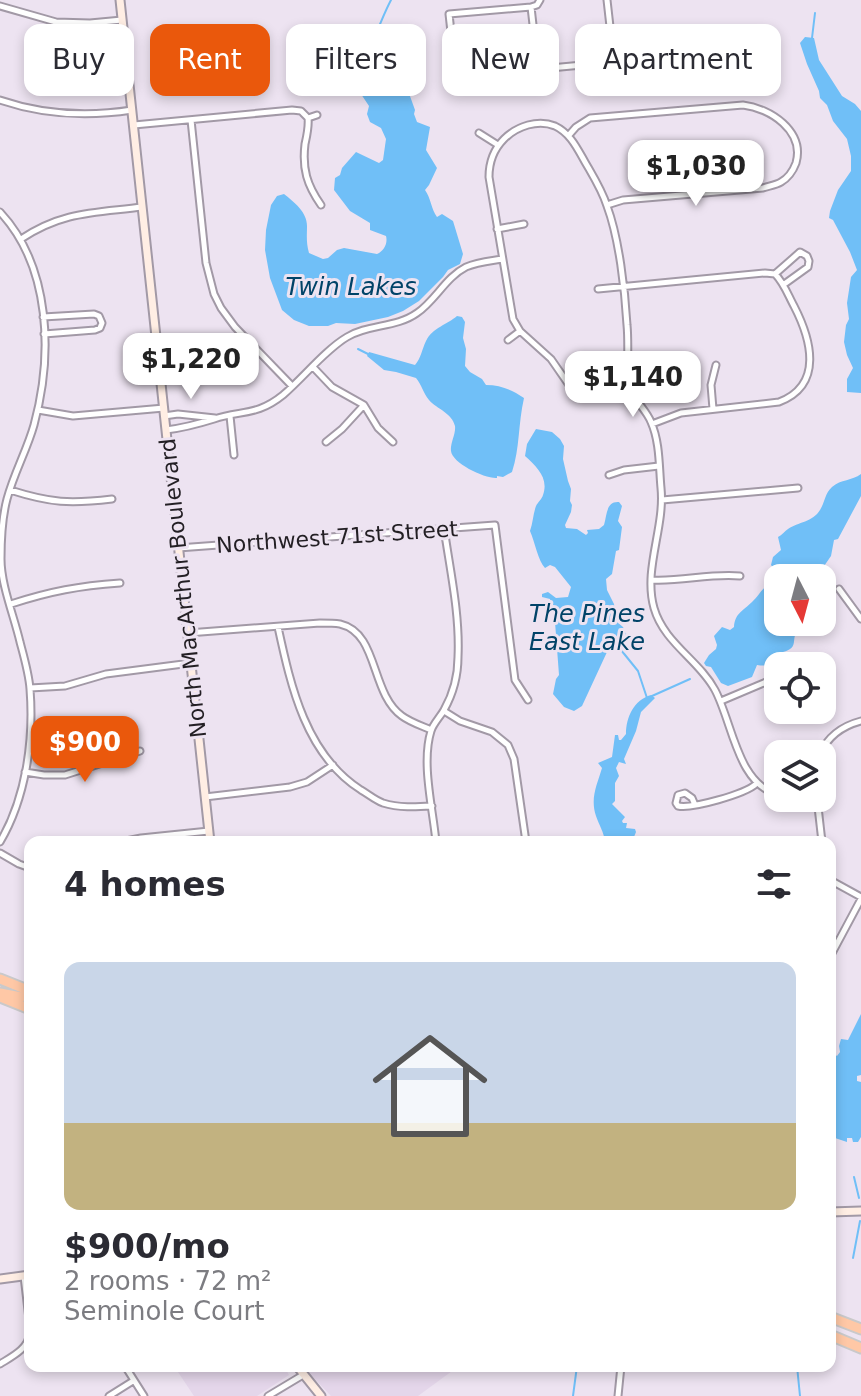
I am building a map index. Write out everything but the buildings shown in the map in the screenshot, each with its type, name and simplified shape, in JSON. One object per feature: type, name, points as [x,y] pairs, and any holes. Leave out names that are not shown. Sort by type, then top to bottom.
[{"type":"highway","points":[[0,979],[24,990]]},
{"type":"highway","points":[[0,995],[24,996]]},
{"type":"highway","points":[[0,995],[24,1006]]},
{"type":"highway","points":[[836,1319],[861,1329]]},
{"type":"highway","points":[[836,1338],[861,1348]]},
{"type":"main road","name":"North MacArthur Boulevard","points":[[120,0],[209,836]]},
{"type":"main road","points":[[836,1212],[861,1211]]},
{"type":"main road","points":[[0,1279],[24,1276]]},
{"type":"main road","points":[[301,1372],[321,1396]]},
{"type":"street","points":[[450,24],[449,14],[531,7],[540,0]]},
{"type":"street","points":[[559,67],[614,62],[607,0]]},
{"type":"street","points":[[0,6],[56,22],[122,20]]},
{"type":"street","points":[[531,7],[533,24]]},
{"type":"street","points":[[0,100],[47,113],[74,115],[132,110]]},
{"type":"street","points":[[569,135],[582,122],[600,117],[736,104],[752,106],[775,116],[789,130],[796,145],[795,166],[787,178],[777,184],[763,188],[623,200],[607,205]]},
{"type":"street","points":[[134,125],[297,110],[308,118],[303,161],[305,175],[321,205]]},
{"type":"street","points":[[308,118],[317,115]]},
{"type":"street","points":[[191,120],[208,276],[214,294],[221,308],[247,339],[292,386]]},
{"type":"street","points":[[630,383],[574,387],[565,381],[551,359],[520,331],[510,308],[489,177],[490,160],[498,145],[519,128],[536,123],[551,125],[569,135],[607,205],[623,286],[630,383],[633,394],[652,424],[659,466],[662,500],[651,580],[654,608],[661,624],[707,678],[721,701],[745,765],[756,784],[764,790]]},
{"type":"street","points":[[479,133],[498,145]]},
{"type":"street","points":[[21,239],[45,224],[67,216],[142,207]]},
{"type":"street","points":[[0,212],[21,239],[35,271],[44,334],[38,410],[1,523],[1,562],[30,688],[30,727],[25,772],[15,813],[0,842]]},
{"type":"street","points":[[497,229],[524,224]]},
{"type":"street","points":[[598,289],[775,274],[800,252],[807,256],[808,267],[783,285]]},
{"type":"street","points":[[166,430],[261,408],[292,386],[347,336],[412,317],[462,269],[502,259]]},
{"type":"street","points":[[652,424],[681,413],[779,402],[799,391],[808,375],[810,349],[804,325],[775,274]]},
{"type":"street","points":[[43,317],[94,314],[99,316],[102,323],[95,330],[44,334]]},
{"type":"street","points":[[508,340],[520,331]]},
{"type":"street","points":[[220,363],[247,339]]},
{"type":"street","points":[[713,409],[711,385],[716,365]]},
{"type":"street","points":[[313,367],[332,387],[364,405],[378,428],[393,442]]},
{"type":"street","points":[[326,442],[364,405]]},
{"type":"street","points":[[38,410],[73,416],[164,412],[216,418]]},
{"type":"street","points":[[230,416],[234,455]]},
{"type":"street","points":[[609,475],[659,466]]},
{"type":"street","points":[[662,500],[798,488]]},
{"type":"street","points":[[10,490],[56,502],[112,499]]},
{"type":"street","name":"Northwest 71st Street","points":[[178,548],[495,525],[515,680],[528,700]]},
{"type":"street","points":[[435,836],[427,777],[431,730],[455,686],[458,657],[444,528]]},
{"type":"street","points":[[651,580],[727,574],[740,576]]},
{"type":"street","points":[[11,604],[52,591],[120,583]]},
{"type":"street","points":[[839,589],[861,619]]},
{"type":"street","points":[[187,633],[342,624],[359,635],[368,649],[386,698],[402,716],[431,730]]},
{"type":"street","points":[[278,627],[289,676],[307,725],[321,752],[348,781],[381,802],[404,807],[432,806]]},
{"type":"street","points":[[30,688],[59,687],[106,674],[191,663]]},
{"type":"street","points":[[721,701],[764,683]]},
{"type":"street","points":[[444,711],[460,721],[492,732],[508,745],[514,759],[525,836]]},
{"type":"street","points":[[829,740],[838,730],[861,721]]},
{"type":"street","points":[[25,772],[65,775],[140,751]]},
{"type":"street","points":[[205,797],[290,787],[307,782],[333,765]]},
{"type":"street","points":[[695,805],[747,790],[756,784]]},
{"type":"street","points":[[819,812],[821,836]]},
{"type":"street","points":[[156,836],[209,831]]},
{"type":"street","points":[[0,853],[24,866]]},
{"type":"street","points":[[836,883],[861,898],[836,946]]},
{"type":"street","points":[[0,1364],[24,1346]]},
{"type":"street","points":[[128,1372],[144,1396]]},
{"type":"street","points":[[618,1396],[620,1372]]},
{"type":"street","points":[[268,1396],[303,1375]]},
{"type":"street","points":[[109,1396],[133,1381]]},
{"type":"shaded area","points":[[178,1372],[287,1372],[289,1375],[257,1396],[194,1396]]},
{"type":"shaded area","points":[[309,1372],[451,1372],[418,1396],[331,1396]]},
{"type":"water","points":[[805,37],[814,38],[819,60],[842,96],[861,111],[861,393],[847,392],[847,379],[853,368],[844,342],[849,319],[847,303],[851,277],[857,270],[833,220],[829,218],[838,190],[851,171],[851,156],[847,139],[820,98],[800,43]]},
{"type":"water","name":"Twin Lakes","points":[[362,96],[410,96],[417,122],[430,127],[426,150],[437,168],[425,190],[437,217],[442,214],[453,221],[463,254],[460,264],[448,270],[419,301],[403,311],[355,324],[309,326],[294,320],[282,310],[270,278],[265,250],[271,205],[277,196],[284,194],[296,204],[306,221],[309,253],[323,259],[344,248],[377,254],[383,249],[386,236],[370,230],[370,223],[350,211],[334,190],[335,178],[356,152],[379,163],[383,160],[386,139],[381,128],[370,122],[367,114],[369,106]]},
{"type":"water","points":[[457,316],[465,322],[465,366],[486,385],[506,388],[524,398],[515,463],[512,472],[503,477],[485,476],[457,460],[451,451],[455,426],[451,418],[429,400],[416,378],[384,370],[367,356],[369,352],[415,365],[429,337]]},
{"type":"water","name":"The Pines East Lake","points":[[536,429],[552,432],[564,446],[563,459],[572,505],[566,528],[577,529],[586,535],[587,530],[599,529],[604,525],[612,504],[619,502],[622,506],[618,521],[622,527],[619,550],[616,551],[612,574],[606,579],[617,622],[629,640],[607,652],[582,706],[574,711],[564,707],[553,694],[559,675],[555,622],[550,599],[542,597],[548,592],[556,598],[568,597],[571,587],[555,567],[550,565],[545,568],[530,531],[544,489],[541,473],[525,456],[527,444]]},
{"type":"water","points":[[861,474],[861,496],[838,539],[834,540],[831,556],[825,564],[771,564],[773,557],[781,550],[778,537],[817,514],[832,487]]},
{"type":"water","points":[[764,589],[764,636],[795,636],[793,646],[783,652],[764,652],[764,666],[757,665],[752,677],[728,686],[721,683],[711,667],[704,663],[716,649],[714,636],[722,627],[730,630],[734,627],[736,618]]},
{"type":"water","points":[[651,695],[655,698],[641,712],[624,759],[626,764],[619,762],[616,768],[619,776],[612,804],[625,817],[622,821],[627,823],[626,828],[635,829],[636,832],[634,836],[604,836],[594,803],[602,768],[598,763],[612,757],[615,735],[621,740],[626,734],[632,710]]},
{"type":"water","points":[[861,1014],[861,1075],[857,1076],[857,1081],[861,1082],[861,1137],[858,1142],[853,1142],[852,1138],[847,1138],[847,1142],[836,1138],[836,1055],[840,1052],[841,1039],[848,1040]]},
{"type":"waterway","points":[[380,24],[391,0]]},
{"type":"waterway","points":[[812,38],[815,13]]},
{"type":"waterway","points":[[358,349],[370,355]]},
{"type":"waterway","points":[[617,645],[638,671],[647,698]]},
{"type":"waterway","points":[[652,696],[690,679]]},
{"type":"waterway","points":[[854,1177],[859,1198]]},
{"type":"waterway","points":[[853,1258],[860,1221]]},
{"type":"waterway","points":[[573,1396],[576,1372]]},
{"type":"waterway","points":[[798,1372],[800,1396]]}]
